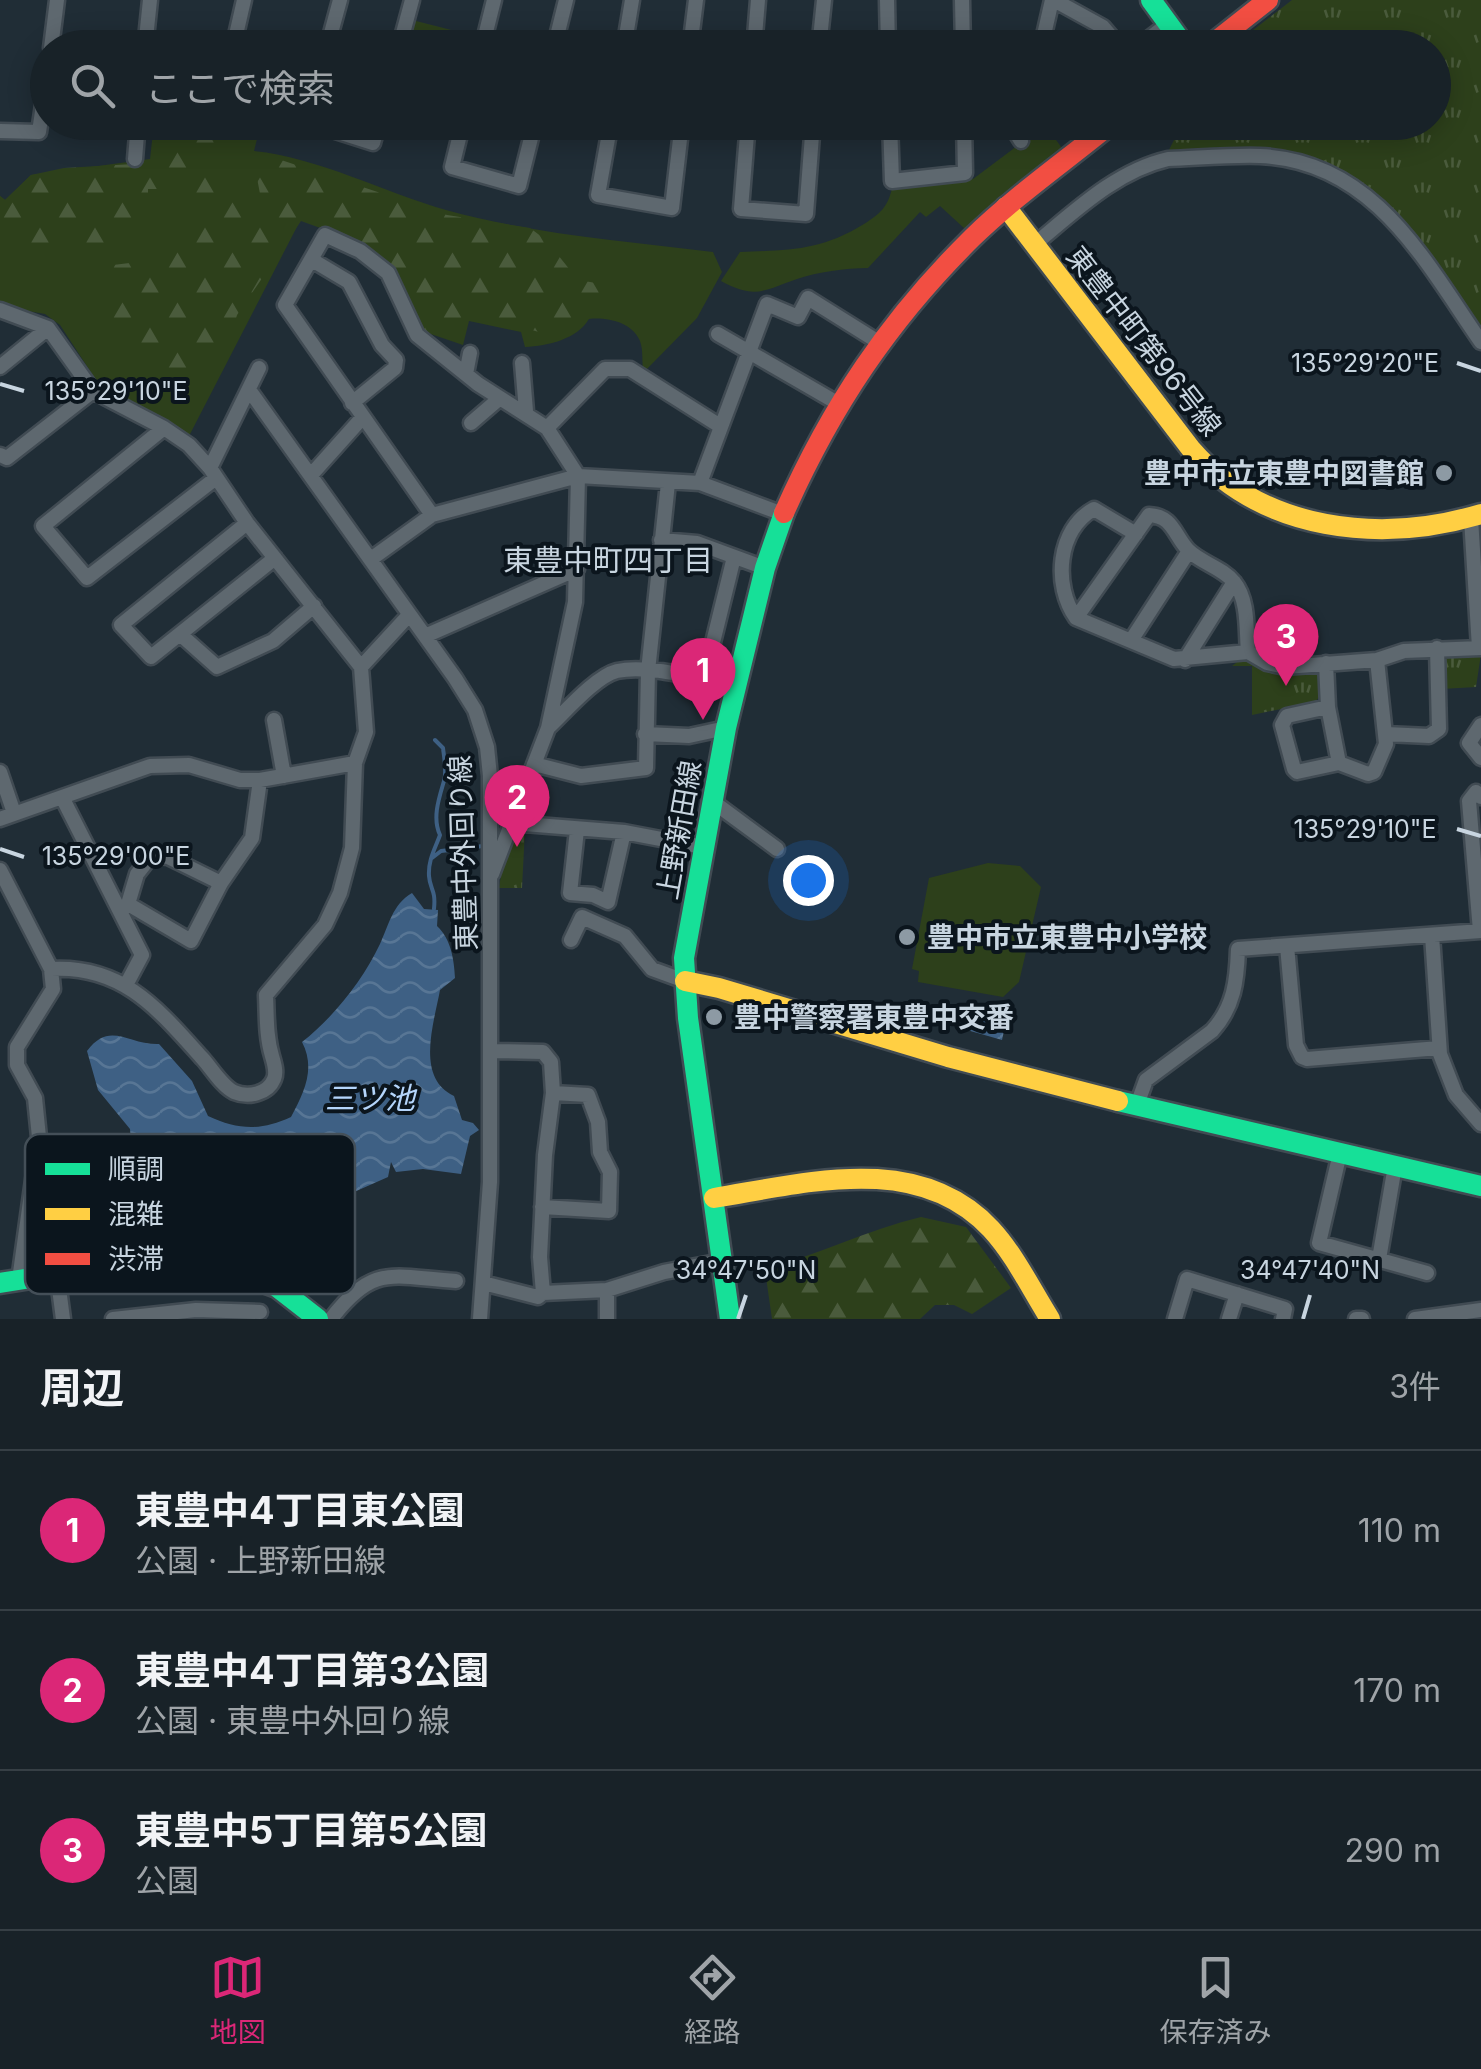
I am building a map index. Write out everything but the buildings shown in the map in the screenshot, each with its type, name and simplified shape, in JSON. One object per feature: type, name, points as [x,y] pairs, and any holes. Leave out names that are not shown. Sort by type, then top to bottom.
[{"type":"street","points":[[53,30],[57,0]]},
{"type":"street","points":[[147,30],[150,0]]},
{"type":"street","points":[[237,30],[244,0]]},
{"type":"street","points":[[332,30],[340,0]]},
{"type":"street","points":[[404,30],[412,0]]},
{"type":"street","points":[[486,30],[494,0]]},
{"type":"street","points":[[558,30],[566,0]]},
{"type":"street","points":[[627,30],[632,0]]},
{"type":"street","points":[[692,30],[696,0]]},
{"type":"street","points":[[756,30],[758,0]]},
{"type":"street","points":[[821,30],[824,0]]},
{"type":"street","points":[[887,0],[888,30]]},
{"type":"street","points":[[962,0],[963,30]]},
{"type":"street","points":[[1046,30],[1053,0],[1106,30]]},
{"type":"street","points":[[1151,0],[1172,30]]},
{"type":"street","points":[[1230,30],[1268,0]]},
{"type":"street","points":[[1160,30],[1168,24]]},
{"type":"street","points":[[0,131],[30,132]]},
{"type":"street","points":[[135,159],[139,140]]},
{"type":"street","points":[[459,140],[452,168],[519,186],[530,140]]},
{"type":"street","points":[[608,140],[598,195],[672,208],[680,140]]},
{"type":"street","points":[[747,140],[741,209],[806,214],[811,140]]},
{"type":"street","points":[[891,140],[892,181],[965,173],[964,140]]},
{"type":"street","name":"上野新田線","points":[[730,1319],[684,958],[726,728],[766,568],[783,514],[814,445],[880,343],[958,252],[1006,207],[1090,140]]},
{"type":"street","points":[[1035,244],[1112,183],[1152,162],[1262,156],[1288,160],[1354,187],[1394,219],[1481,342]]},
{"type":"street","name":"東豊中町第96号線","points":[[1006,207],[1198,456],[1239,492],[1286,514],[1364,529],[1423,529],[1476,516]]},
{"type":"street","points":[[432,515],[285,305],[325,234],[360,251],[388,274],[417,335],[466,374],[548,428],[578,476],[575,602],[548,728],[492,874]]},
{"type":"street","points":[[312,260],[349,282],[382,345],[396,360],[395,368],[352,403]]},
{"type":"street","points":[[700,483],[767,304],[798,317],[808,298],[880,343]]},
{"type":"street","points":[[0,310],[48,328],[93,391],[189,445],[361,667],[366,732],[356,763],[352,848],[340,894],[325,925],[266,995],[268,1043],[275,1066],[274,1078],[265,1090],[254,1095],[232,1091],[158,1009],[126,985],[78,968],[51,969]]},
{"type":"street","points":[[0,367],[48,328]]},
{"type":"street","points":[[718,334],[838,404]]},
{"type":"street","points":[[466,374],[470,352]]},
{"type":"street","points":[[522,363],[526,412]]},
{"type":"street","points":[[164,428],[43,526],[87,578],[213,473],[259,368]]},
{"type":"street","points":[[548,428],[605,368],[630,368],[720,426]]},
{"type":"street","points":[[0,454],[7,458],[93,391]]},
{"type":"street","name":"東豊中外回り線","points":[[250,391],[475,710],[487,747],[492,1051],[490,1182],[480,1319]]},
{"type":"street","points":[[472,422],[500,398]]},
{"type":"street","points":[[312,476],[362,418]]},
{"type":"street","points":[[371,559],[432,515],[578,476],[700,483],[783,514]]},
{"type":"street","points":[[534,764],[581,776],[646,768],[648,671],[668,483]]},
{"type":"street","points":[[1136,534],[1094,509],[1081,517],[1063,547],[1065,602],[1076,618],[1132,638],[1174,659],[1248,652],[1267,663],[1285,667],[1376,660],[1404,651],[1480,648],[1476,516]]},
{"type":"street","points":[[1076,618],[1150,515],[1164,517],[1189,551],[1234,582],[1244,602],[1248,652]]},
{"type":"street","points":[[248,523],[121,624],[151,658],[275,558]]},
{"type":"street","points":[[661,540],[697,542],[766,568]]},
{"type":"street","points":[[1132,638],[1189,551]]},
{"type":"street","points":[[704,680],[734,557]]},
{"type":"street","points":[[425,636],[577,569]]},
{"type":"street","points":[[1185,660],[1234,582]]},
{"type":"street","points":[[181,635],[216,667],[273,641],[314,606]]},
{"type":"street","points":[[361,667],[409,614]]},
{"type":"street","points":[[1386,734],[1428,736],[1438,728],[1437,648]]},
{"type":"street","points":[[1328,707],[1287,716],[1282,726],[1294,769],[1297,772],[1338,764],[1368,774],[1374,772],[1386,744],[1376,660]]},
{"type":"street","points":[[1326,663],[1328,707],[1338,764]]},
{"type":"street","points":[[548,728],[599,681],[616,671],[648,671],[737,686]]},
{"type":"street","points":[[274,720],[284,776]]},
{"type":"street","points":[[1481,726],[1469,743],[1481,758]]},
{"type":"street","points":[[645,734],[690,736],[726,728]]},
{"type":"street","points":[[0,772],[7,816],[150,766],[189,765],[240,780],[260,780],[356,763]]},
{"type":"street","points":[[221,883],[168,857],[152,855],[137,874],[128,904],[191,941],[221,883],[252,838],[260,780]]},
{"type":"street","points":[[1137,1106],[1146,1080],[1212,1031],[1220,1020],[1236,987],[1238,949],[1480,931],[1468,801],[1476,792],[1481,797]]},
{"type":"street","points":[[62,797],[142,955],[126,985]]},
{"type":"street","points":[[712,801],[777,849]]},
{"type":"street","points":[[512,824],[624,832],[704,847]]},
{"type":"street","points":[[577,830],[570,893],[592,895],[608,902],[624,832]]},
{"type":"street","points":[[0,870],[5,892],[51,969],[53,989],[17,1048],[17,1066],[35,1098],[39,1134]]},
{"type":"street","points":[[571,940],[582,916],[626,936],[652,970],[686,981],[948,1057],[1137,1106],[1481,1186]]},
{"type":"street","points":[[1432,935],[1438,1048],[1456,1096],[1481,1124]]},
{"type":"street","points":[[1287,946],[1296,1046],[1302,1057],[1438,1048]]},
{"type":"street","points":[[492,1051],[543,1052],[551,1062],[553,1093],[544,1155],[540,1258],[543,1293]]},
{"type":"street","points":[[542,1207],[609,1210],[610,1172],[600,1152],[598,1122],[588,1095],[553,1093]]},
{"type":"street","points":[[1340,1153],[1319,1243],[1426,1273]]},
{"type":"street","points":[[1379,1260],[1395,1166]]},
{"type":"street","points":[[714,1198],[880,1177],[931,1186],[962,1203],[989,1226],[1050,1319]]},
{"type":"street","points":[[10,1282],[25,1207]]},
{"type":"street","points":[[482,1283],[538,1297],[543,1293],[607,1290],[664,1272],[722,1260]]},
{"type":"street","points":[[355,1291],[377,1276],[456,1281]]},
{"type":"street","points":[[1175,1319],[1187,1279],[1285,1309],[1283,1319]]},
{"type":"street","points":[[607,1290],[607,1319]]},
{"type":"street","points":[[60,1294],[63,1319]]},
{"type":"street","points":[[113,1319],[196,1310],[258,1316],[272,1294]]},
{"type":"street","points":[[286,1294],[318,1319]]},
{"type":"street","points":[[332,1319],[351,1294]]},
{"type":"street","points":[[1230,1319],[1237,1294]]},
{"type":"street","points":[[1415,1319],[1481,1310]]},
{"type":"green space","points":[[1292,0],[1481,0],[1481,328],[1417,236],[1367,187],[1337,169],[1303,155],[1263,148],[1169,150],[1174,140],[1451,140],[1451,30],[1253,30]]},
{"type":"green space","points":[[412,20],[451,30],[410,30]]},
{"type":"green space","points":[[152,140],[257,140],[254,151],[303,161],[446,210],[578,236],[713,252],[722,272],[697,318],[644,372],[636,335],[611,320],[589,319],[577,332],[561,340],[525,347],[521,332],[469,321],[463,345],[419,330],[392,271],[358,244],[301,219],[189,436],[98,383],[60,325],[45,314],[11,308],[0,301],[0,196],[5,200],[31,175],[150,159]]},
{"type":"green space","points":[[162,140],[218,140],[210,155],[217,196],[207,218],[243,196],[261,199],[257,178],[267,161],[263,154],[447,215],[530,228],[546,240],[578,280],[606,288],[597,311],[571,320],[552,336],[522,327],[465,320],[452,332],[424,333],[393,270],[359,242],[301,221],[237,315],[223,362],[201,374],[172,373],[121,349],[110,330],[107,287],[111,265],[151,258],[165,250],[199,214],[193,183],[173,179],[172,189],[148,189],[146,225],[134,240],[40,251],[0,244],[0,196],[5,200],[31,175],[64,168],[151,163]]},
{"type":"green space","points":[[1025,140],[1056,140],[1062,148],[965,229],[940,206],[926,217],[920,212],[868,268],[814,274],[752,292],[721,281],[740,252],[819,244],[848,233],[879,213],[892,188],[973,179]]},
{"type":"green space","points":[[1481,654],[1476,687],[1441,689],[1440,662],[1445,657]]},
{"type":"green space","points":[[1244,657],[1313,670],[1319,676],[1320,696],[1315,702],[1252,715],[1252,666],[1232,666]]},
{"type":"green space","points":[[525,829],[522,888],[499,888],[503,862],[514,831]]},
{"type":"green space","points":[[988,863],[1020,866],[1041,887],[1019,982],[1003,997],[918,982],[919,971],[912,969],[929,878]]},
{"type":"green space","points":[[921,1217],[966,1227],[1011,1288],[972,1314],[954,1305],[935,1305],[920,1319],[772,1319],[765,1270]]},
{"type":"water","name":"三ツ池","points":[[412,893],[424,909],[438,910],[437,926],[453,957],[455,978],[440,990],[430,1049],[435,1076],[442,1088],[454,1096],[462,1120],[479,1130],[470,1136],[461,1174],[423,1169],[396,1172],[391,1162],[388,1177],[355,1192],[355,1134],[130,1134],[98,1090],[87,1051],[104,1037],[120,1036],[159,1044],[192,1081],[208,1116],[240,1126],[259,1127],[291,1117],[308,1071],[302,1042],[325,1022],[356,984],[373,958],[395,909]]},
{"type":"water","points":[[965,1010],[1006,1022],[1002,1040],[960,1028]]},
{"type":"waterway","points":[[434,909],[429,870],[440,835],[436,815],[445,773],[443,748],[435,740]]},
{"type":"waterway","points":[[432,858],[441,851],[483,846]]},
{"type":"traffic: fast","points":[[1151,0],[1173,30]]},
{"type":"traffic: fast","points":[[730,1319],[688,1018],[684,958],[726,728],[765,568],[784,513]]},
{"type":"traffic: fast","points":[[1118,1101],[1481,1186]]},
{"type":"traffic: fast","points":[[0,1283],[25,1279]]},
{"type":"traffic: fast","points":[[286,1294],[318,1319]]},
{"type":"traffic: slow","points":[[1006,207],[1191,449],[1220,477],[1288,514],[1325,524],[1364,529],[1404,528],[1481,514]]},
{"type":"traffic: slow","points":[[685,981],[948,1057],[1118,1101]]},
{"type":"traffic: slow","points":[[714,1198],[860,1179],[896,1181],[930,1189],[962,1205],[991,1229],[1050,1319]]},
{"type":"traffic: jam","points":[[1230,30],[1268,0]]},
{"type":"traffic: jam","points":[[784,513],[842,401],[914,301],[989,223],[1090,140]]},
{"type":"place","name":"豊中市立東豊中図書館","points":[[1444,473]]},
{"type":"place","name":"東豊中5丁目第5公園","points":[[1286,686]]},
{"type":"place","name":"東豊中4丁目東公園","points":[[703,720]]},
{"type":"place","name":"東豊中4丁目第3公園","points":[[517,847]]},
{"type":"place","name":"豊中市立東豊中小学校","points":[[907,937]]},
{"type":"place","name":"豊中警察署東豊中交番","points":[[714,1017]]},
{"type":"district","name":"東豊中町四丁目","points":[[608,561]]}]
